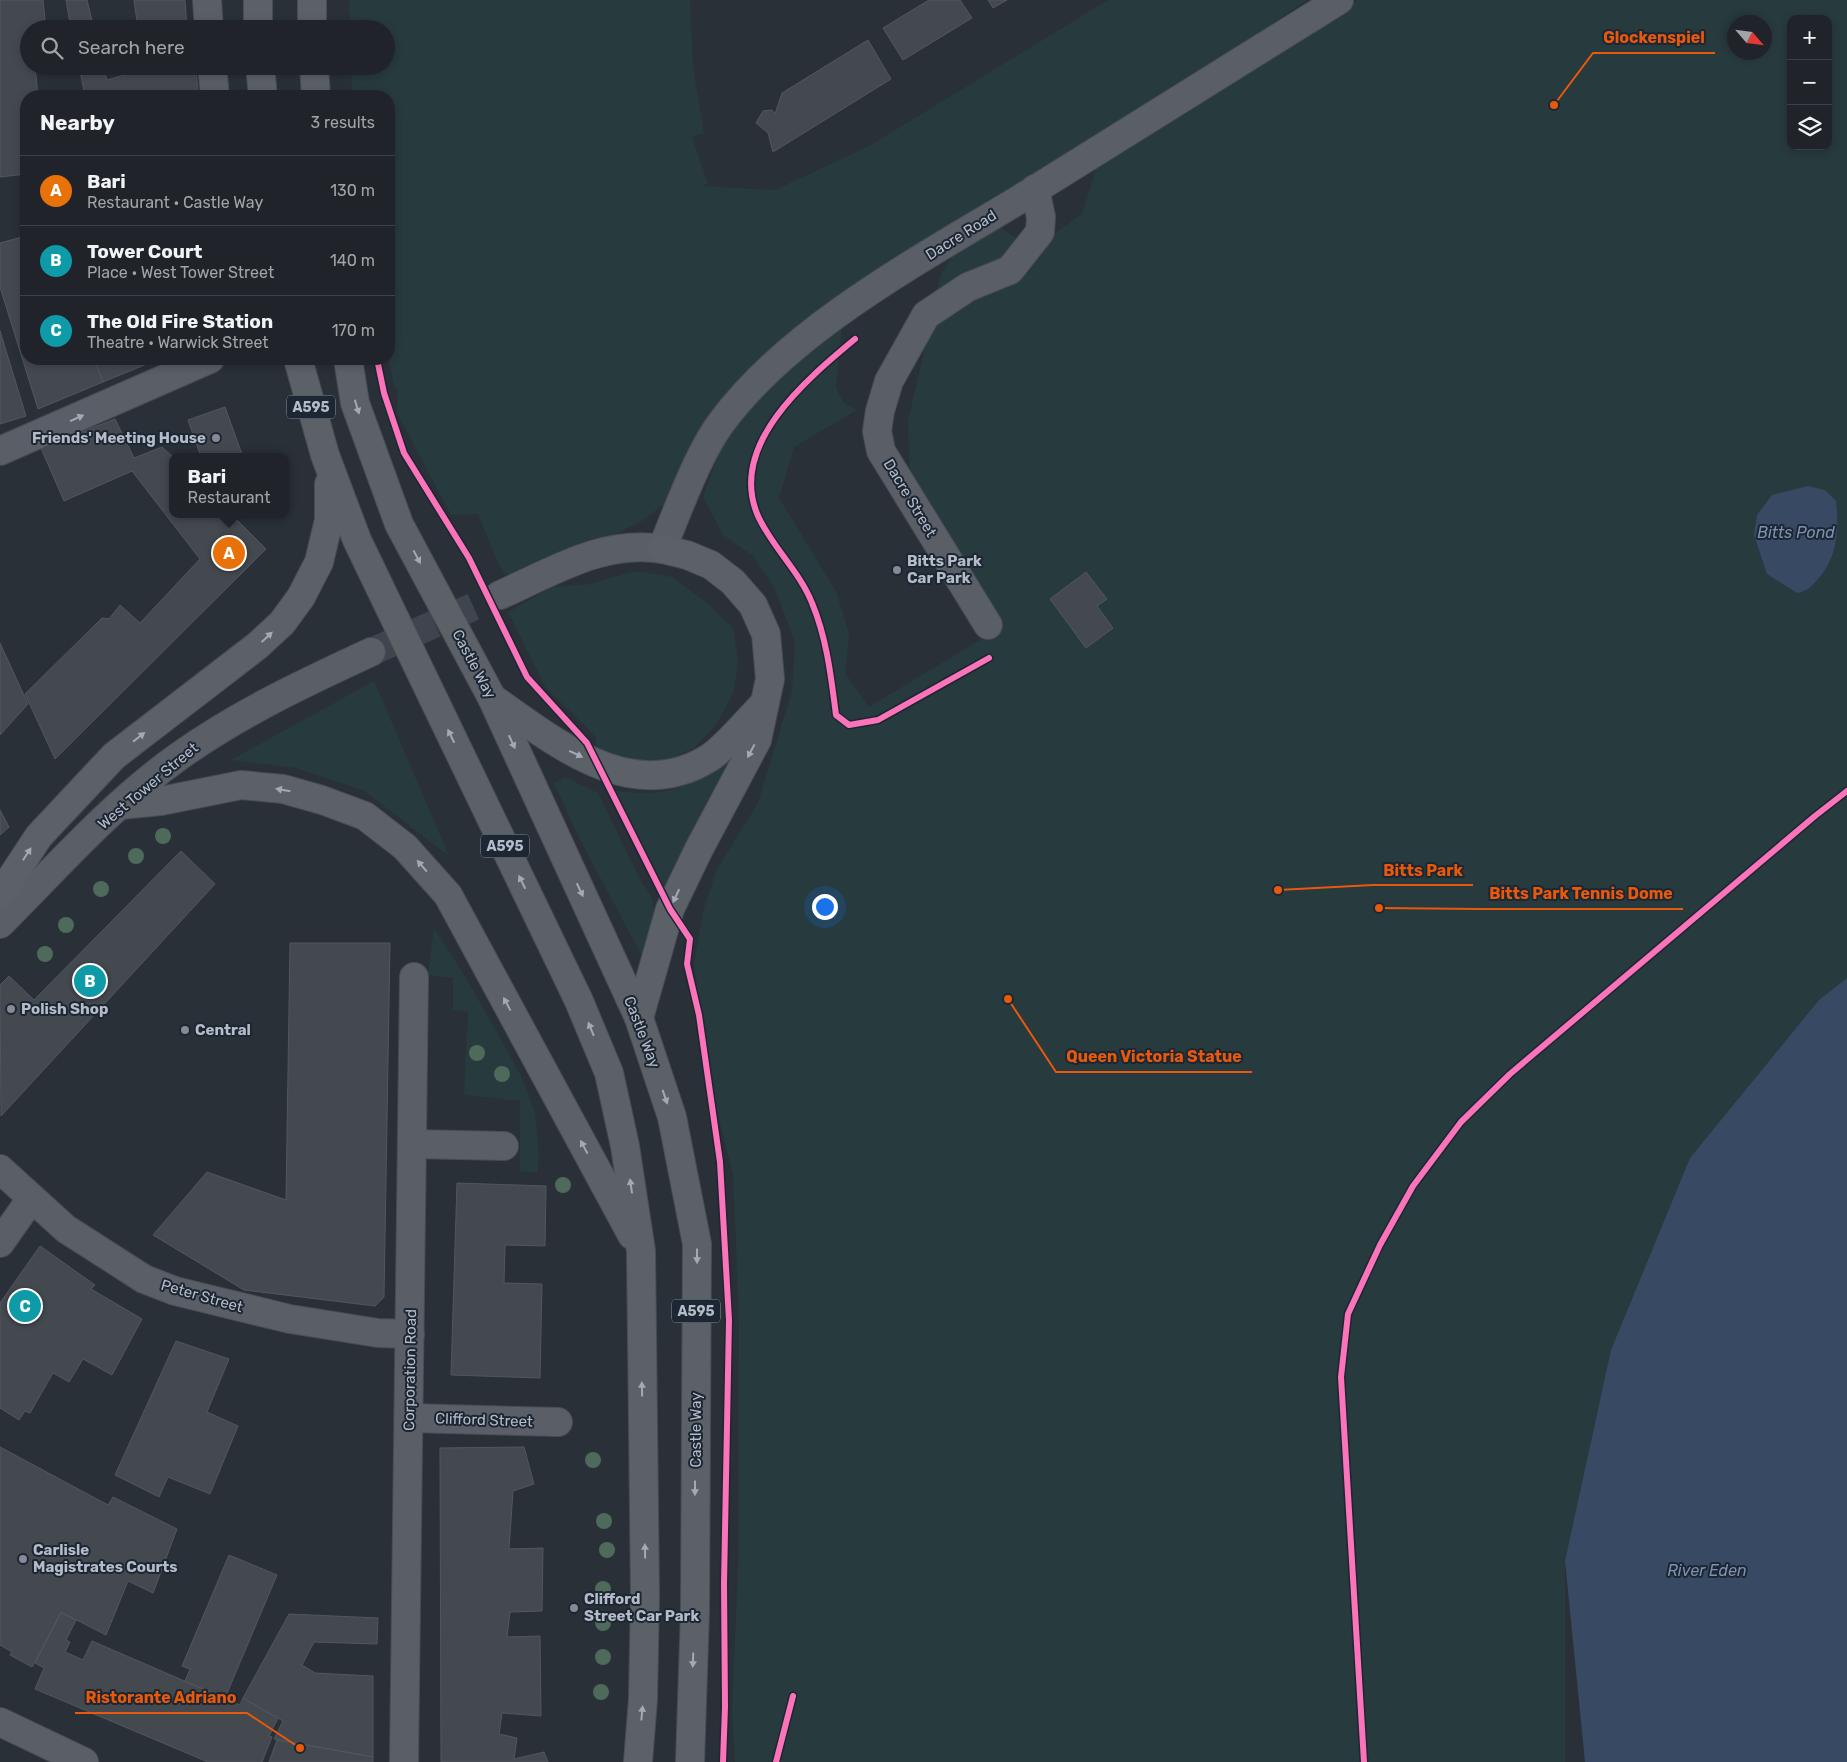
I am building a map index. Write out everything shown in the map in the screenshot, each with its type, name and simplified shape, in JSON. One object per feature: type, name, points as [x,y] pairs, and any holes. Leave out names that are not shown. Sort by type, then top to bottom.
[{"type":"main road","points":[[258,0],[258,20]]},
{"type":"main road","points":[[312,0],[312,20]]},
{"type":"main road","points":[[261,75],[262,90]]},
{"type":"main road","points":[[315,75],[316,90]]},
{"type":"main road","name":"A595","points":[[300,365],[325,455],[357,540],[579,1001],[609,1073],[625,1146],[641,1252],[645,1595],[643,1699],[638,1762]]},
{"type":"main road","name":"Castle Way","points":[[349,365],[355,403],[399,524],[492,698],[638,1018],[672,1117],[697,1244],[695,1611],[690,1762]]},
{"type":"main road","points":[[0,895],[39,836],[114,756],[257,646],[287,617],[301,597],[319,562],[329,520],[331,492],[325,455]]},
{"type":"main road","points":[[638,1018],[670,909],[756,740],[770,679],[770,655],[766,634],[753,605],[733,582],[710,565],[687,555],[662,549]]},
{"type":"main road","points":[[492,698],[566,749],[618,772],[644,776],[679,772],[710,758],[763,705]]},
{"type":"main road","points":[[120,805],[161,801],[241,785],[283,789],[322,800],[366,816],[406,847],[448,895],[641,1252]]},
{"type":"street","points":[[207,0],[208,20]]},
{"type":"street","name":"Dacre Road","points":[[662,549],[701,460],[720,424],[754,385],[798,344],[880,285],[1339,0]]},
{"type":"street","points":[[213,75],[214,90]]},
{"type":"street","name":"Dacre Street","points":[[988,626],[882,451],[878,431],[880,411],[888,381],[926,315],[968,287],[1010,270],[1040,232],[1041,217],[1035,190]]},
{"type":"street","points":[[0,451],[196,365]]},
{"type":"street","points":[[500,595],[602,551],[643,546],[662,549]]},
{"type":"street","name":"West Tower Street","points":[[0,924],[120,805],[176,758],[228,724],[291,689],[371,652]]},
{"type":"street","name":"Corporation Road","points":[[404,1762],[410,1418],[414,977]]},
{"type":"street","points":[[413,1144],[504,1146]]},
{"type":"street","name":"Peter Street","points":[[0,1168],[66,1230],[144,1279],[175,1291],[290,1319],[378,1333],[410,1334]]},
{"type":"street","points":[[0,1243],[30,1198]]},
{"type":"street","name":"Clifford Street","points":[[410,1418],[558,1422]]},
{"type":"street","points":[[0,1722],[84,1762]]},
{"type":"green space","points":[[349,0],[690,0],[693,68],[704,133],[692,137],[708,184],[701,186],[775,190],[869,146],[1108,0],[1307,0],[1165,95],[839,301],[671,499],[639,523],[511,581],[499,565],[478,514],[451,515],[397,413],[398,389],[395,389],[389,365],[395,365],[395,90],[352,90],[351,75],[395,75],[395,20],[350,20]]},
{"type":"green space","points":[[1358,0],[1847,0],[1847,979],[1565,1561],[1565,1762],[735,1762],[732,1709],[738,1567],[739,1321],[733,1174],[719,1120],[705,1047],[694,964],[703,911],[717,869],[758,803],[792,691],[795,642],[775,589],[753,556],[723,535],[703,497],[721,450],[745,414],[791,368],[842,327],[836,387],[843,402],[857,410],[794,447],[779,498],[836,591],[849,634],[845,673],[869,707],[1001,627],[910,478],[908,421],[925,348],[928,323],[941,274],[953,255],[995,224],[1033,249],[1082,214],[1098,163]]},
{"type":"green space","points":[[635,571],[672,577],[707,603],[733,628],[738,660],[734,691],[717,724],[694,748],[669,759],[627,765],[598,755],[595,736],[545,687],[508,612],[552,587],[591,584]]},
{"type":"green space","points":[[374,681],[449,856],[363,790],[296,768],[231,760]]},
{"type":"green space","points":[[741,749],[700,817],[665,888],[655,875],[612,790],[649,793],[668,791],[700,778]]},
{"type":"green space","points":[[565,777],[598,793],[642,883],[652,898],[653,910],[649,938],[651,973],[579,838],[554,783]]},
{"type":"green space","points":[[434,928],[468,981],[520,1074],[535,1112],[539,1158],[537,1173],[520,1171],[520,1101],[464,1095],[468,1012],[453,1010],[453,978],[428,975]]},
{"type":"water","name":"Bitts Pond","points":[[1808,486],[1825,490],[1836,501],[1836,542],[1830,561],[1816,582],[1804,591],[1797,593],[1767,574],[1754,535],[1757,515],[1772,495]]},
{"type":"water","name":"River Eden","points":[[1847,978],[1847,1762],[1585,1762],[1565,1561],[1611,1350],[1690,1158],[1819,1000]]},
{"type":"building","points":[[0,0],[43,0],[45,20],[20,20],[20,75],[36,75],[37,90],[20,90],[20,175],[0,177]]},
{"type":"building","points":[[66,0],[87,0],[92,20],[69,20]]},
{"type":"building","points":[[134,0],[185,0],[186,20],[137,20]]},
{"type":"building","points":[[929,0],[960,0],[972,18],[903,60],[883,28]]},
{"type":"building","points":[[988,0],[1007,0],[993,8]]},
{"type":"building","points":[[868,40],[891,79],[773,152],[768,133],[756,123],[763,111],[772,110],[775,114],[782,93]]},
{"type":"building","points":[[81,75],[106,75],[107,80],[124,75],[196,75],[198,90],[84,90]]},
{"type":"building","points":[[20,238],[20,351],[0,287],[0,243]]},
{"type":"building","points":[[0,331],[26,416],[0,424]]},
{"type":"building","points":[[24,365],[96,365],[103,382],[38,409]]},
{"type":"building","points":[[96,365],[144,365],[103,382]]},
{"type":"building","name":"Friends' Meeting House","points":[[225,407],[242,453],[200,453],[188,420]]},
{"type":"building","points":[[115,419],[134,458],[162,447],[169,453],[169,518],[235,518],[266,549],[55,759],[25,694],[102,618],[109,619],[120,605],[140,623],[200,559],[132,471],[64,501],[41,448]]},
{"type":"building","points":[[1086,572],[1107,599],[1097,606],[1113,628],[1086,648],[1050,599]]},
{"type":"building","points":[[0,643],[28,704],[0,735]]},
{"type":"building","points":[[0,810],[9,827],[0,835]]},
{"type":"building","points":[[181,851],[215,884],[1,1116],[0,985],[9,976],[34,1000]]},
{"type":"building","points":[[290,943],[390,943],[384,1297],[375,1306],[244,1290],[153,1235],[207,1172],[286,1200]]},
{"type":"building","points":[[457,1183],[546,1186],[545,1246],[505,1245],[504,1283],[542,1284],[540,1378],[451,1375]]},
{"type":"building","points":[[40,1246],[95,1285],[91,1289],[142,1319],[112,1375],[83,1359],[69,1382],[53,1373],[30,1413],[25,1411],[19,1420],[0,1408],[0,1303]]},
{"type":"building","points":[[176,1341],[229,1359],[207,1412],[238,1426],[210,1494],[168,1477],[159,1497],[115,1475]]},
{"type":"building","points":[[0,1447],[108,1505],[113,1497],[177,1529],[153,1593],[128,1581],[106,1635],[61,1612],[32,1667],[10,1655],[12,1652],[0,1645]]},
{"type":"building","points":[[524,1447],[534,1484],[513,1491],[509,1549],[543,1548],[542,1611],[510,1612],[507,1637],[540,1636],[541,1716],[502,1713],[499,1734],[517,1738],[514,1759],[544,1752],[548,1762],[441,1762],[440,1448]]},
{"type":"building","points":[[229,1555],[277,1575],[225,1698],[185,1681],[190,1669],[182,1666]]},
{"type":"building","points":[[61,1613],[76,1620],[66,1640],[70,1642],[65,1652],[83,1660],[92,1641],[240,1705],[243,1698],[278,1718],[269,1736],[272,1737],[262,1762],[208,1762],[35,1689],[44,1668],[35,1663]]},
{"type":"building","points":[[289,1614],[378,1618],[377,1644],[314,1642],[302,1665],[315,1673],[373,1676],[373,1757],[274,1739],[283,1721],[243,1698]]},
{"type":"building","points":[[277,1740],[373,1757],[373,1762],[269,1762]]},
{"type":"tunnel","points":[[371,652],[500,595]]},
{"type":"cycle path","points":[[855,339],[815,374],[777,416],[762,439],[753,464],[751,490],[758,516],[807,592],[812,603],[828,658],[836,715],[849,725],[878,720],[989,658]]},
{"type":"cycle path","points":[[378,365],[384,393],[404,453],[469,558],[527,677],[587,743],[670,909],[690,939],[687,964],[699,1015],[720,1162],[729,1320],[723,1762]]},
{"type":"cycle path","points":[[1364,1762],[1341,1377],[1348,1314],[1380,1245],[1413,1186],[1461,1122],[1510,1074],[1847,791]]},
{"type":"cycle path","points":[[776,1762],[793,1696]]},
{"type":"place","name":"Glockenspiel","points":[[1554,105]]},
{"type":"place","name":"Friends' Meeting House","points":[[216,438]]},
{"type":"place","name":"Bari","points":[[229,553]]},
{"type":"place","name":"Bitts Park Car Park","points":[[897,570]]},
{"type":"place","name":"Bitts Park","points":[[1278,890]]},
{"type":"place","name":"Bitts Park Tennis Dome","points":[[1379,908]]},
{"type":"place","name":"Tower Court","points":[[90,981]]},
{"type":"place","name":"Queen Victoria Statue","points":[[1008,999]]},
{"type":"place","name":"Polish Shop","points":[[11,1009]]},
{"type":"place","name":"Central","points":[[185,1030]]},
{"type":"place","name":"The Old Fire Station","points":[[25,1306]]},
{"type":"place","name":"Carlisle Magistrates Courts","points":[[23,1559]]},
{"type":"place","name":"Clifford Street Car Park","points":[[574,1608]]},
{"type":"place","name":"Ristorante Adriano","points":[[300,1748]]}]
